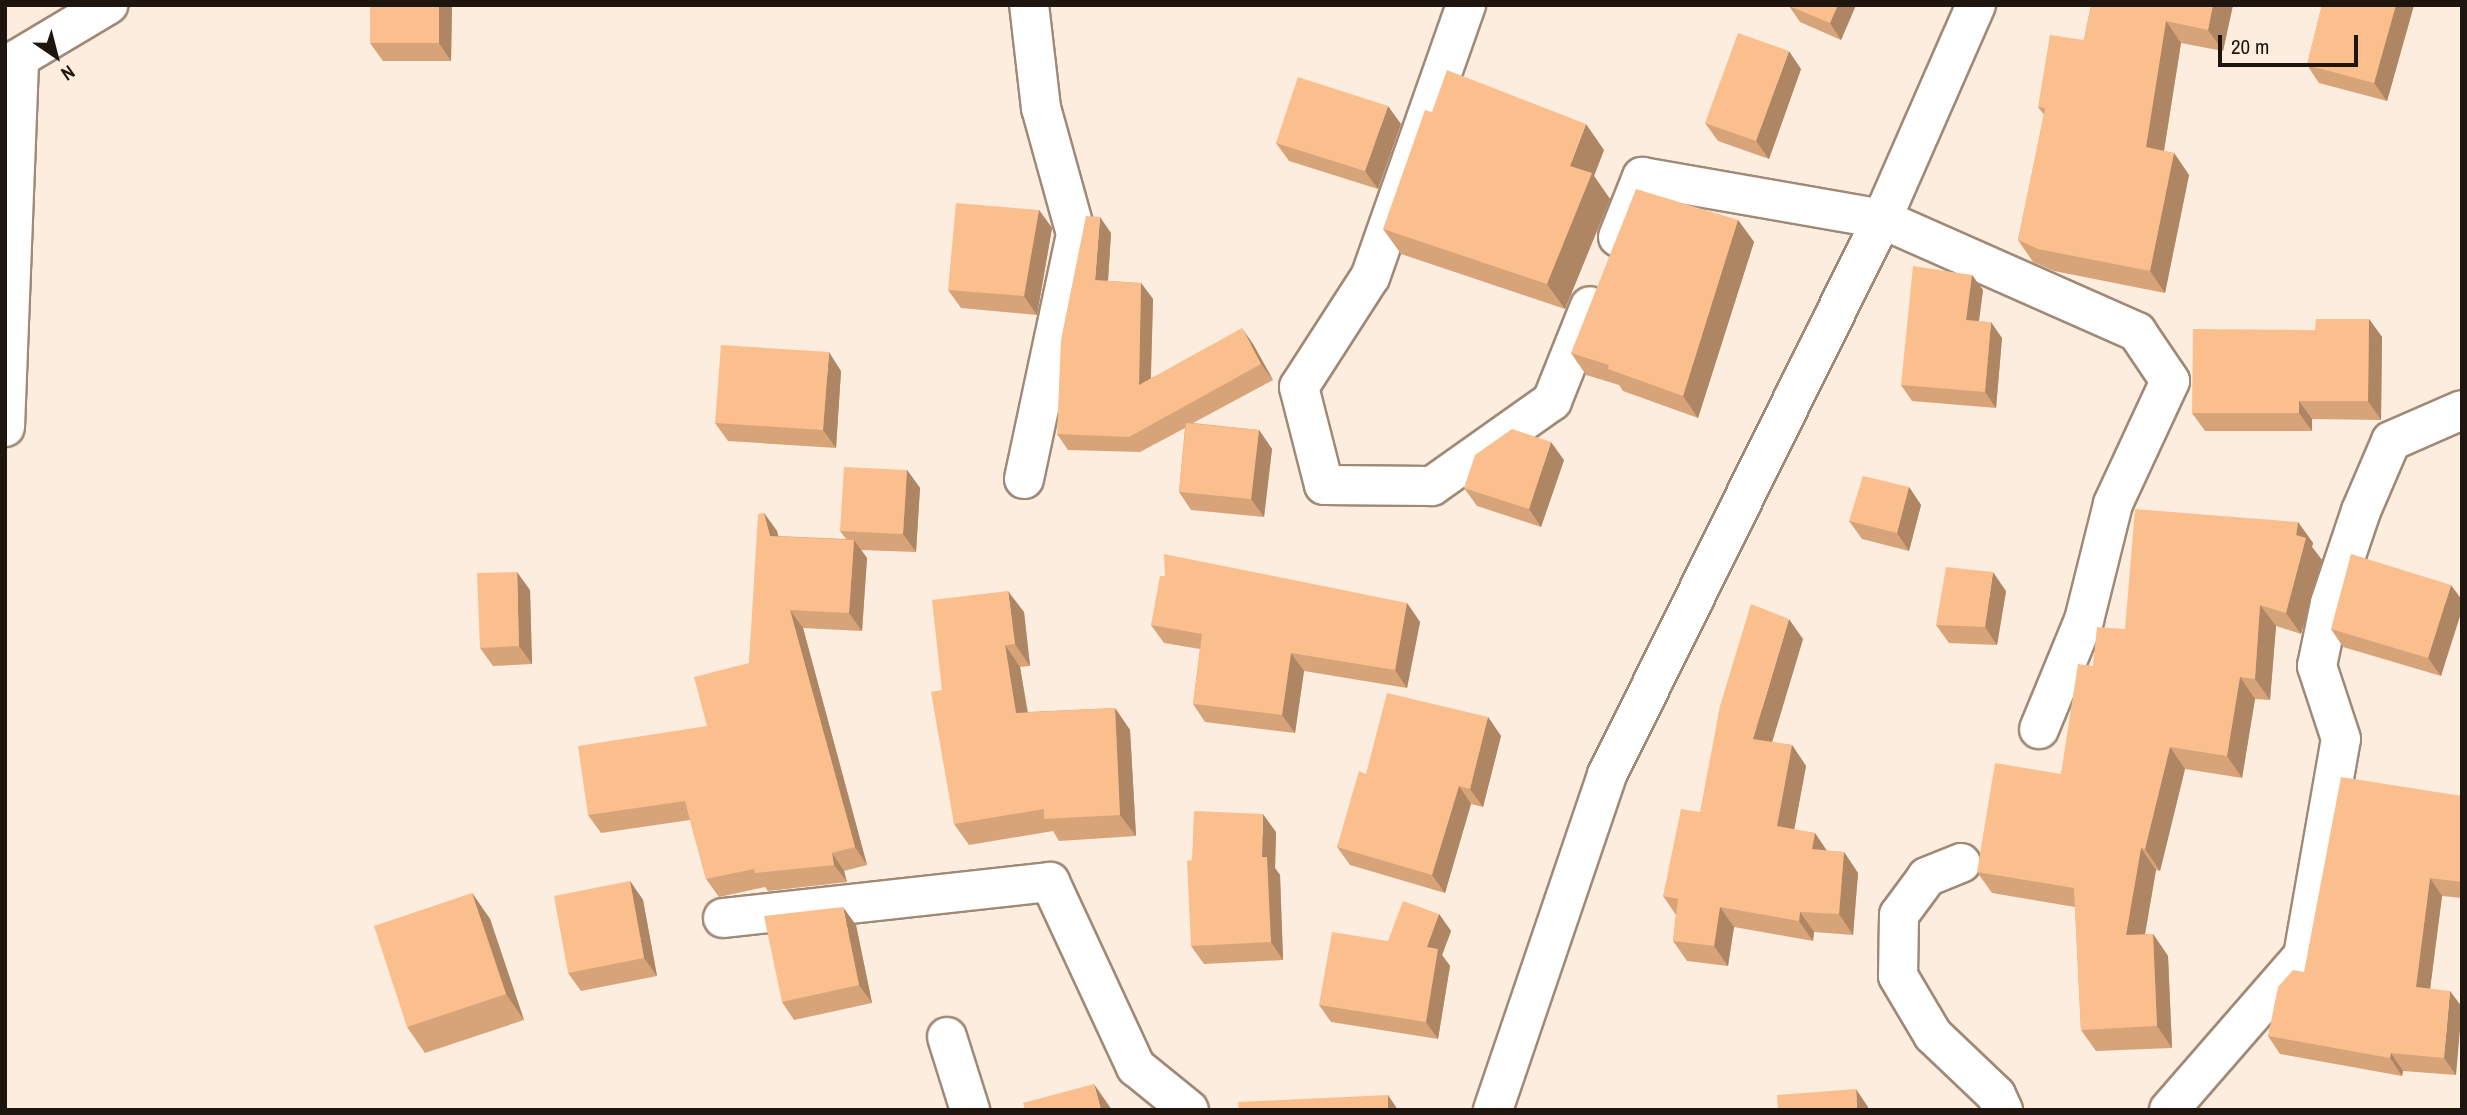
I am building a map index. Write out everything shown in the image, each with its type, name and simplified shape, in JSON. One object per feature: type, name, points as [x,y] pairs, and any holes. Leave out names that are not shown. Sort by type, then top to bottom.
[{"type":"street","points":[[5,427],[19,58],[108,5]]},
{"type":"street","points":[[1024,479],[1076,234],[1041,108],[1029,5]]},
{"type":"street","points":[[1466,5],[1370,277],[1299,387],[1324,485],[1432,486],[1552,401],[1642,177],[1882,219],[2137,332],[2170,381],[2113,504],[2084,621],[2039,729]]},
{"type":"street","points":[[1493,1110],[1607,775],[1882,219],[1976,5]]},
{"type":"street","points":[[2169,1110],[2303,956],[2341,739],[2317,666],[2330,603],[2361,512],[2391,441],[2462,410]]},
{"type":"street","points":[[1961,863],[1927,877],[1899,915],[1898,976],[1933,1035],[1996,1095],[2003,1110]]},
{"type":"street","points":[[723,918],[1050,882],[1136,1067],[1189,1110]]},
{"type":"street","points":[[947,1037],[970,1110]]},
{"type":"building","points":[[370,5],[439,5],[439,43],[370,43]]},
{"type":"building","points":[[1789,5],[1838,5],[1830,23]]},
{"type":"building","points":[[2091,5],[2213,5],[2208,30],[2166,21],[2146,147],[2174,153],[2150,271],[2038,249],[2018,240],[2045,108],[2038,107],[2050,35],[2084,40]]},
{"type":"building","points":[[2322,5],[2396,5],[2374,83],[2307,65]]},
{"type":"building","points":[[1738,33],[1789,51],[1756,141],[1705,123]]},
{"type":"building","points":[[1447,70],[1586,124],[1570,166],[1592,173],[1547,284],[1383,229],[1425,110],[1432,112]]},
{"type":"building","points":[[1298,77],[1388,106],[1365,171],[1276,143]]},
{"type":"building","points":[[1636,189],[1738,220],[1683,396],[1608,369],[1609,365],[1571,353]]},
{"type":"building","points":[[956,203],[1039,210],[1024,296],[948,290]]},
{"type":"building","points":[[1086,216],[1100,217],[1095,280],[1141,283],[1139,385],[1242,328],[1261,364],[1129,437],[1057,434],[1061,340]]},
{"type":"building","points":[[1913,266],[1972,275],[1966,320],[1991,322],[1985,392],[1901,385]]},
{"type":"building","points":[[2316,319],[2369,319],[2368,401],[2299,401],[2299,413],[2192,413],[2193,329],[2315,330]]},
{"type":"building","points":[[721,345],[829,352],[823,430],[715,423]]},
{"type":"building","points":[[1186,423],[1259,430],[1251,499],[1179,492]]},
{"type":"building","points":[[1512,429],[1551,442],[1529,509],[1464,488],[1475,455]]},
{"type":"building","points":[[844,467],[907,470],[903,534],[840,531]]},
{"type":"building","points":[[1863,476],[1909,487],[1897,533],[1849,521]]},
{"type":"building","points":[[2135,509],[2298,522],[2296,535],[2306,538],[2286,613],[2260,605],[2255,679],[2240,677],[2227,756],[2170,747],[2145,849],[2141,848],[2126,935],[2153,934],[2157,1026],[2081,1030],[2074,888],[1977,872],[1995,763],[2061,774],[2078,664],[2093,666],[2097,627],[2125,629]]},
{"type":"building","points":[[764,513],[770,536],[854,540],[849,613],[790,610],[855,847],[832,853],[834,865],[755,873],[754,869],[706,879],[685,801],[588,815],[578,746],[707,726],[694,677],[749,663],[758,514]]},
{"type":"building","points":[[1164,554],[1407,603],[1395,670],[1291,653],[1282,715],[1193,704],[1202,634],[1151,625],[1160,576],[1165,576]]},
{"type":"building","points":[[2351,554],[2451,585],[2428,658],[2331,629]]},
{"type":"building","points":[[1946,567],[1993,572],[1985,627],[1936,625]]},
{"type":"building","points":[[517,572],[519,646],[480,648],[477,573]]},
{"type":"building","points":[[1008,591],[1015,644],[1005,645],[1016,713],[1115,708],[1120,815],[1044,819],[1044,809],[954,824],[931,692],[942,690],[932,600]]},
{"type":"building","points":[[1751,604],[1789,619],[1753,739],[1792,745],[1777,826],[1815,833],[1812,849],[1844,852],[1839,914],[1800,912],[1799,921],[1720,907],[1714,946],[1673,941],[1678,899],[1663,896],[1681,809],[1700,812],[1720,706]]},
{"type":"building","points":[[1387,693],[1488,717],[1470,789],[1459,786],[1432,875],[1337,847],[1359,771],[1366,774]]},
{"type":"building","points":[[2341,777],[2462,796],[2462,882],[2430,878],[2416,987],[2450,991],[2444,1058],[2391,1053],[2390,1058],[2268,1036],[2278,987],[2293,970],[2304,972]]},
{"type":"building","points":[[1194,811],[1263,814],[1262,857],[1267,857],[1271,942],[1191,946],[1187,861],[1192,860]]},
{"type":"building","points":[[630,881],[644,958],[568,973],[554,896]]},
{"type":"building","points":[[472,893],[506,994],[407,1027],[374,926]]},
{"type":"building","points":[[1403,901],[1439,914],[1427,947],[1438,949],[1426,1022],[1319,1005],[1332,932],[1388,941]]},
{"type":"building","points":[[843,907],[859,985],[782,1002],[764,916]]},
{"type":"building","points":[[1094,1084],[1101,1110],[1025,1110],[1023,1103]]},
{"type":"building","points":[[1856,1089],[1857,1110],[1778,1110],[1777,1095]]},
{"type":"building","points":[[1388,1095],[1388,1110],[1239,1110],[1238,1102]]}]
